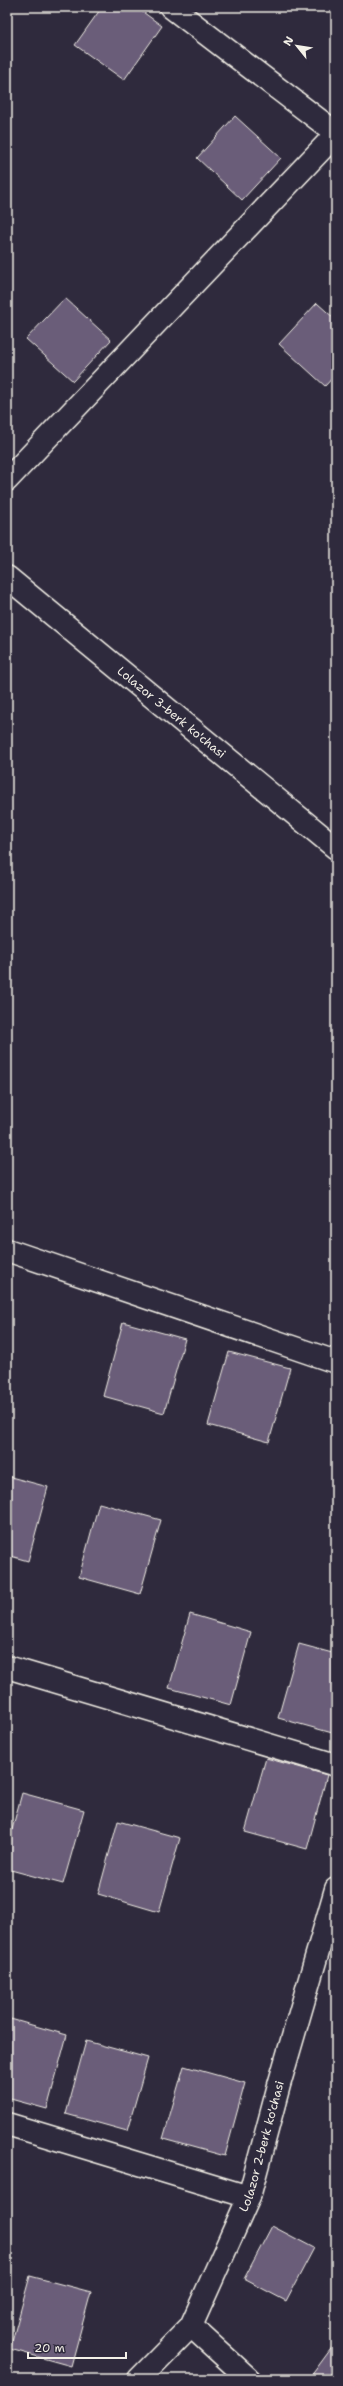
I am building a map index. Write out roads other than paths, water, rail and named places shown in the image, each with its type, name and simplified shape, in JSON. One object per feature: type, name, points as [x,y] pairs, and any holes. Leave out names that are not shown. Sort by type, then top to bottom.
[{"type":"street","points":[[7,480],[336,134],[184,11]]},
{"type":"street","name":"Lolazor 3-berk ko'chasi","points":[[7,577],[336,848]]},
{"type":"street","points":[[7,1250],[336,1362]]},
{"type":"street","points":[[7,1667],[336,1765]]},
{"type":"street","name":"Lolazor 2-berk ko'chasi","points":[[139,2379],[191,2326],[249,2197],[279,2085],[329,1940],[336,1889]]},
{"type":"street","points":[[7,2124],[249,2197]]},
{"type":"street","points":[[191,2326],[249,2379]]}]
